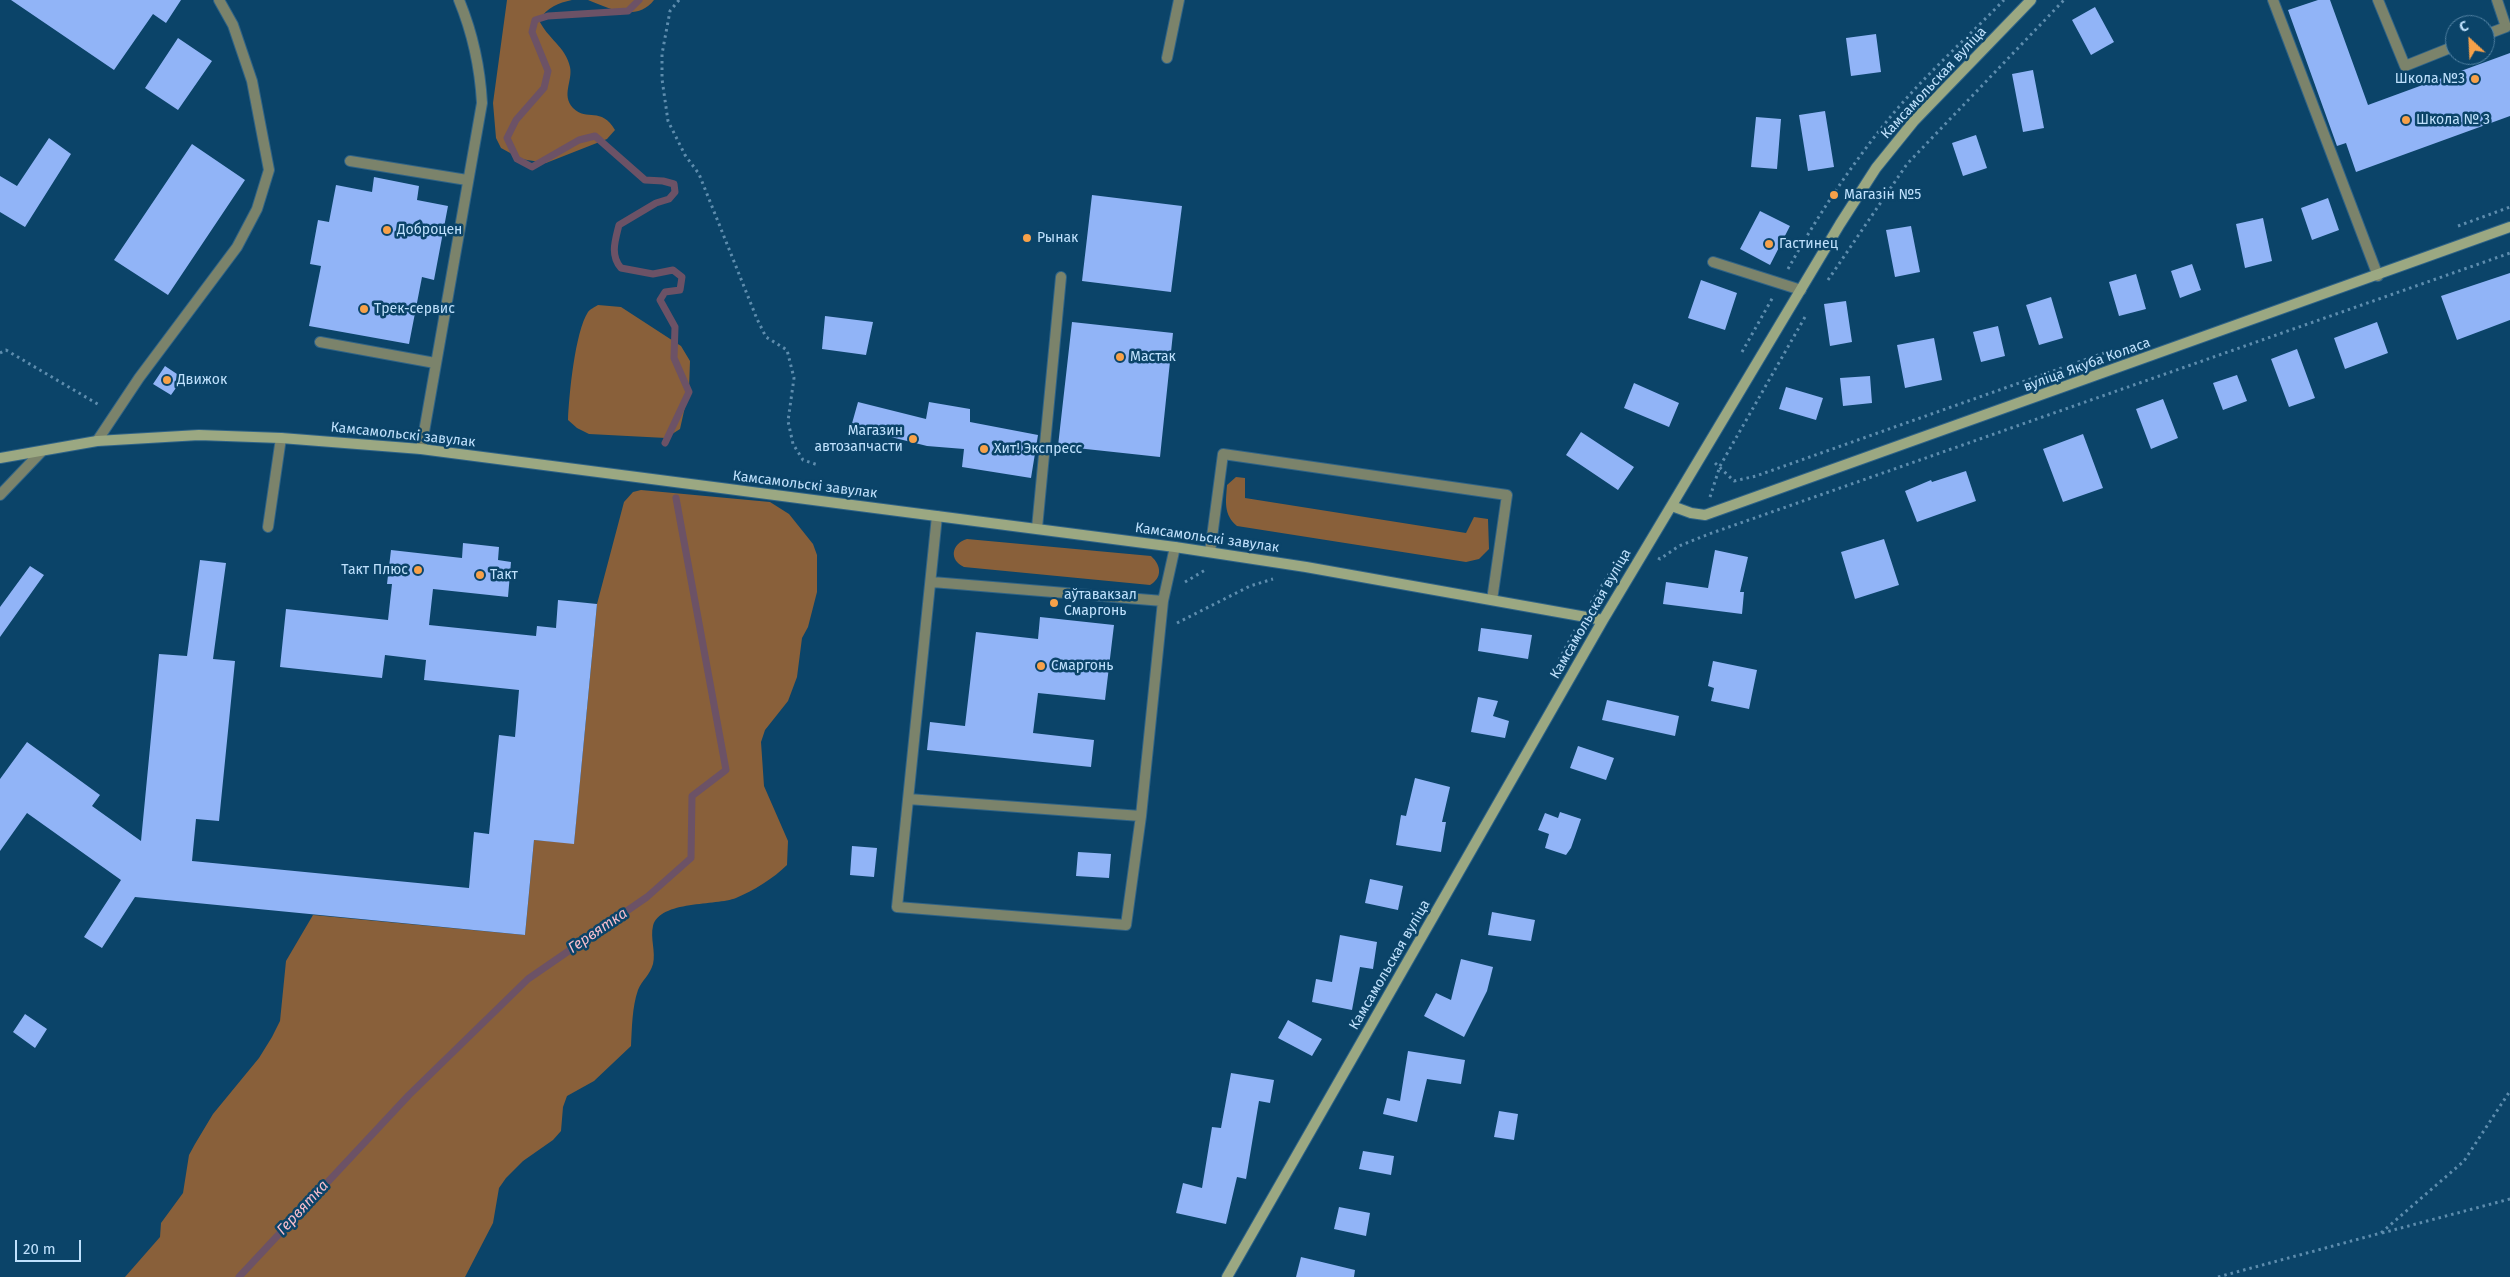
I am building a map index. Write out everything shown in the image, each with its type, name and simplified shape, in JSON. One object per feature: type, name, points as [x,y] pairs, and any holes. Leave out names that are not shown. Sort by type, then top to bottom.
[{"type":"street","name":"Камсамольская вуліца","points":[[1227,1277],[1603,620],[1840,224],[1886,155],[1914,121],[2031,0]]},
{"type":"street","name":"вуліца Якуба Коласа","points":[[1706,515],[2510,228]]},
{"type":"street","name":"Камсамольскі завулак","points":[[0,458],[97,441],[200,435],[281,438],[421,449],[1210,552],[1306,567],[1603,620]]},
{"type":"street","points":[[1672,506],[1691,513],[1706,515]]},
{"type":"lane","points":[[97,441],[238,247],[258,209],[268,170],[252,82],[233,25],[219,0]]},
{"type":"lane","points":[[421,449],[434,363],[482,103],[481,70],[459,0]]},
{"type":"lane","points":[[1167,58],[1179,0]]},
{"type":"lane","points":[[2273,0],[2378,276]]},
{"type":"lane","points":[[2378,0],[2405,66],[2445,50]]},
{"type":"lane","points":[[2495,31],[2506,27],[2497,0]]},
{"type":"lane","points":[[350,161],[467,180]]},
{"type":"lane","points":[[1713,262],[1801,290]]},
{"type":"lane","points":[[1036,528],[1062,277]]},
{"type":"lane","points":[[320,342],[434,363]]},
{"type":"lane","points":[[268,527],[281,438]]},
{"type":"lane","points":[[0,495],[42,451]]},
{"type":"lane","points":[[1210,552],[1223,454],[1507,495],[1492,600]]},
{"type":"lane","points":[[936,516],[932,582],[897,907],[1126,925],[1141,816],[1163,601],[1175,547]]},
{"type":"lane","points":[[932,582],[1163,601]]},
{"type":"lane","points":[[908,799],[1141,816]]},
{"type":"path","points":[[679,0],[670,11],[662,54],[668,120],[685,155],[699,174],[756,319],[766,337],[787,350],[794,378],[788,421],[793,444],[803,460],[818,465]]},
{"type":"path","points":[[1823,287],[1907,164],[2064,0]]},
{"type":"path","points":[[2455,227],[2510,207]]},
{"type":"path","points":[[1644,551],[1660,559],[1679,546],[1709,534],[2510,254]]},
{"type":"path","points":[[1709,534],[1706,515],[1720,466],[1809,312]]},
{"type":"path","points":[[0,352],[6,350],[115,414]]},
{"type":"path","points":[[1720,466],[1734,481],[1756,476],[2110,351]]},
{"type":"path","points":[[1181,586],[1191,576],[1210,568]]},
{"type":"path","points":[[1265,577],[1283,580]]},
{"type":"path","points":[[1175,624],[1250,586],[1273,579]]},
{"type":"path","points":[[2382,1233],[2464,1161],[2510,1091]]},
{"type":"path","points":[[2218,1277],[2510,1199]]},
{"type":"shaded area","points":[[507,0],[572,0],[554,6],[539,20],[568,60],[570,72],[568,98],[570,103],[578,112],[599,116],[610,123],[615,130],[607,139],[546,163],[521,159],[501,148],[496,138],[493,103]]},
{"type":"shaded area","points":[[588,0],[654,0],[647,7],[639,11],[622,12]]},
{"type":"shaded area","points":[[598,305],[621,307],[681,346],[690,361],[689,389],[680,429],[666,438],[589,434],[577,428],[568,420],[571,380],[583,321],[588,312]]},
{"type":"shaded area","points":[[1236,477],[1245,478],[1245,498],[1466,533],[1474,517],[1488,519],[1489,549],[1479,559],[1466,562],[1237,526],[1229,517],[1226,502],[1227,485]]},
{"type":"shaded area","points":[[641,490],[770,502],[789,514],[813,544],[817,555],[817,592],[808,627],[802,638],[797,677],[788,701],[765,730],[761,742],[764,786],[788,841],[787,865],[763,884],[736,898],[677,908],[666,912],[658,918],[652,931],[653,964],[638,990],[635,1003],[631,1046],[594,1081],[567,1096],[563,1107],[561,1131],[553,1140],[523,1161],[506,1178],[499,1188],[493,1223],[465,1277],[125,1277],[160,1237],[161,1223],[183,1193],[189,1155],[213,1114],[259,1058],[272,1037],[280,1021],[286,961],[313,915],[525,935],[534,840],[574,843],[597,604],[624,502],[633,492]]},
{"type":"shaded area","points":[[967,539],[1151,556],[1159,568],[1159,572],[1157,579],[1150,585],[964,567],[956,560],[954,552],[958,544]]},
{"type":"building","points":[[11,0],[181,0],[166,23],[153,14],[114,70]]},
{"type":"building","name":"Школа №3","points":[[2318,0],[2330,0],[2368,105],[2477,65],[2495,65],[2495,58],[2510,53],[2510,116],[2356,172],[2346,143],[2337,146],[2288,10]]},
{"type":"building","points":[[2095,7],[2114,42],[2091,55],[2072,20]]},
{"type":"building","points":[[1876,34],[1881,72],[1851,76],[1846,38]]},
{"type":"building","points":[[178,38],[212,61],[178,110],[145,88]]},
{"type":"building","points":[[2033,70],[2044,128],[2023,132],[2012,74]]},
{"type":"building","points":[[1825,111],[1834,167],[1808,171],[1799,115]]},
{"type":"building","points":[[1756,117],[1781,119],[1777,169],[1751,167]]},
{"type":"building","points":[[1976,135],[1987,168],[1963,176],[1952,143]]},
{"type":"building","points":[[49,138],[71,154],[25,227],[0,212],[0,176],[17,186]]},
{"type":"building","points":[[192,144],[245,180],[168,295],[114,260]]},
{"type":"building","points":[[374,177],[419,186],[417,200],[448,206],[434,280],[422,277],[409,344],[309,326],[321,266],[310,264],[318,220],[329,222],[336,185],[372,192]]},
{"type":"building","points":[[1092,195],[1182,206],[1171,292],[1082,281]]},
{"type":"building","points":[[2328,198],[2339,230],[2312,240],[2301,208]]},
{"type":"building","points":[[1760,211],[1790,226],[1770,265],[1740,249]]},
{"type":"building","points":[[2263,218],[2272,261],[2245,268],[2236,224]]},
{"type":"building","points":[[1911,226],[1920,272],[1895,277],[1886,230]]},
{"type":"building","points":[[2192,264],[2201,290],[2180,298],[2171,271]]},
{"type":"building","points":[[2510,273],[2510,320],[2457,340],[2441,296]]},
{"type":"building","points":[[2136,274],[2146,309],[2119,316],[2109,282]]},
{"type":"building","points":[[1701,280],[1737,293],[1725,330],[1688,318]]},
{"type":"building","points":[[2051,297],[2063,338],[2039,345],[2026,305]]},
{"type":"building","points":[[1846,301],[1852,342],[1830,346],[1824,304]]},
{"type":"building","points":[[825,316],[873,322],[866,355],[822,349]]},
{"type":"building","points":[[1072,322],[1173,333],[1160,457],[1058,446]]},
{"type":"building","points":[[2377,322],[2388,353],[2345,369],[2334,338]]},
{"type":"building","points":[[1998,326],[2005,356],[1981,362],[1973,332]]},
{"type":"building","points":[[1934,338],[1942,380],[1905,388],[1897,345]]},
{"type":"building","points":[[2297,349],[2315,398],[2289,407],[2271,359]]},
{"type":"building","points":[[165,366],[183,378],[171,395],[153,384]]},
{"type":"building","points":[[2237,375],[2247,401],[2223,410],[2213,383]]},
{"type":"building","points":[[1870,376],[1872,403],[1843,406],[1840,378]]},
{"type":"building","points":[[1634,383],[1679,403],[1669,427],[1624,408]]},
{"type":"building","points":[[1786,387],[1823,398],[1816,420],[1779,409]]},
{"type":"building","points":[[2163,399],[2178,438],[2151,449],[2136,409]]},
{"type":"building","points":[[858,402],[926,419],[929,402],[970,409],[970,422],[1038,435],[1031,478],[962,467],[964,449],[927,446],[851,427]]},
{"type":"building","points":[[1581,432],[1634,467],[1618,490],[1566,455]]},
{"type":"building","points":[[2083,434],[2103,488],[2063,502],[2043,449]]},
{"type":"building","points":[[1966,471],[1976,501],[1917,522],[1905,491],[1931,480],[1932,482]]},
{"type":"building","points":[[1884,539],[1899,585],[1855,599],[1841,552]]},
{"type":"building","points":[[463,543],[499,547],[498,560],[511,562],[508,597],[433,589],[429,625],[536,636],[537,626],[556,628],[558,600],[597,604],[574,844],[534,840],[525,935],[135,897],[102,948],[84,937],[121,880],[27,813],[0,851],[0,779],[27,742],[100,795],[92,806],[141,841],[159,654],[187,656],[200,560],[226,563],[213,659],[235,661],[219,821],[196,819],[192,861],[469,888],[474,832],[489,834],[499,735],[515,737],[519,690],[424,680],[426,660],[385,655],[382,678],[280,667],[286,609],[388,620],[392,584],[387,584],[391,550],[462,558]]},
{"type":"building","points":[[1715,550],[1748,557],[1740,592],[1744,592],[1742,614],[1663,604],[1666,582],[1708,588]]},
{"type":"building","points":[[30,566],[44,575],[0,637],[0,607]]},
{"type":"building","name":"Смаргонь","points":[[1040,617],[1114,625],[1105,700],[1038,693],[1033,733],[1094,740],[1091,767],[927,750],[930,722],[965,726],[976,632],[1038,639]]},
{"type":"building","points":[[1481,628],[1532,635],[1528,659],[1478,651]]},
{"type":"building","points":[[1713,661],[1757,670],[1749,709],[1711,701],[1714,688],[1708,686]]},
{"type":"building","points":[[1478,697],[1498,701],[1493,716],[1509,721],[1505,738],[1471,732]]},
{"type":"building","points":[[1607,700],[1679,716],[1675,736],[1602,720]]},
{"type":"building","points":[[1578,746],[1614,758],[1606,780],[1570,768]]},
{"type":"building","points":[[1415,778],[1450,787],[1442,822],[1446,822],[1441,852],[1396,845],[1401,815],[1406,816]]},
{"type":"building","points":[[1560,812],[1581,819],[1571,848],[1566,855],[1545,848],[1549,834],[1538,830],[1545,813],[1558,818]]},
{"type":"building","points":[[852,846],[877,848],[874,877],[850,875]]},
{"type":"building","points":[[1078,852],[1111,854],[1109,878],[1076,876]]},
{"type":"building","points":[[1370,879],[1403,886],[1398,910],[1365,903]]},
{"type":"building","points":[[1492,912],[1535,920],[1531,941],[1488,935]]},
{"type":"building","points":[[1340,935],[1377,942],[1373,969],[1360,967],[1352,1010],[1312,1002],[1316,979],[1332,982]]},
{"type":"building","points":[[1461,959],[1493,967],[1487,991],[1464,1037],[1424,1016],[1436,993],[1451,1000]]},
{"type":"building","points":[[25,1014],[47,1029],[35,1048],[13,1032]]},
{"type":"building","points":[[1288,1020],[1322,1039],[1312,1056],[1278,1038]]},
{"type":"building","points":[[1408,1051],[1465,1060],[1461,1084],[1427,1079],[1417,1122],[1383,1114],[1387,1098],[1400,1101]]},
{"type":"building","points":[[1231,1073],[1274,1080],[1270,1103],[1259,1101],[1246,1179],[1237,1177],[1226,1224],[1176,1213],[1183,1183],[1202,1188],[1212,1127],[1221,1128]]},
{"type":"building","points":[[1499,1111],[1518,1114],[1514,1140],[1494,1137]]},
{"type":"building","points":[[1363,1151],[1394,1156],[1391,1175],[1359,1169]]},
{"type":"building","points":[[1339,1207],[1370,1213],[1366,1236],[1334,1229]]},
{"type":"building","points":[[1301,1257],[1355,1270],[1354,1277],[1296,1277]]},
{"type":"waterway","name":"Гервятка","points":[[639,0],[628,11],[548,16],[535,20],[532,32],[548,71],[544,88],[516,120],[507,138],[517,159],[532,167],[579,140],[595,136],[645,180],[674,184],[675,192],[669,199],[656,203],[619,225],[614,248],[615,258],[621,268],[653,274],[673,270],[682,277],[680,290],[665,292],[660,300],[675,327],[674,358],[689,392],[665,443]]},
{"type":"waterway","name":"Гервятка","points":[[239,1277],[409,1095],[528,979],[647,897],[691,858],[692,796],[726,770],[676,498]]},
{"type":"place","name":"Школа №3","points":[[2475,79]]},
{"type":"place","name":"Школа № 3","points":[[2406,120]]},
{"type":"place","name":"Магазін №5","points":[[1834,195]]},
{"type":"place","name":"Доброцен","points":[[387,230]]},
{"type":"place","name":"Рынак","points":[[1027,238]]},
{"type":"place","name":"Гастинец","points":[[1769,244]]},
{"type":"place","name":"Трек-сервис","points":[[364,309]]},
{"type":"place","name":"Мастак","points":[[1120,357]]},
{"type":"place","name":"Движок","points":[[167,380]]},
{"type":"place","name":"Магазин автозапчасти","points":[[913,439]]},
{"type":"place","name":"Хит! Экспресс","points":[[984,449]]},
{"type":"place","name":"Такт Плюс","points":[[418,570]]},
{"type":"place","name":"Такт","points":[[480,575]]},
{"type":"place","name":"аўтавакзал Смаргонь","points":[[1054,603]]},
{"type":"place","name":"Смаргонь","points":[[1041,666]]}]
